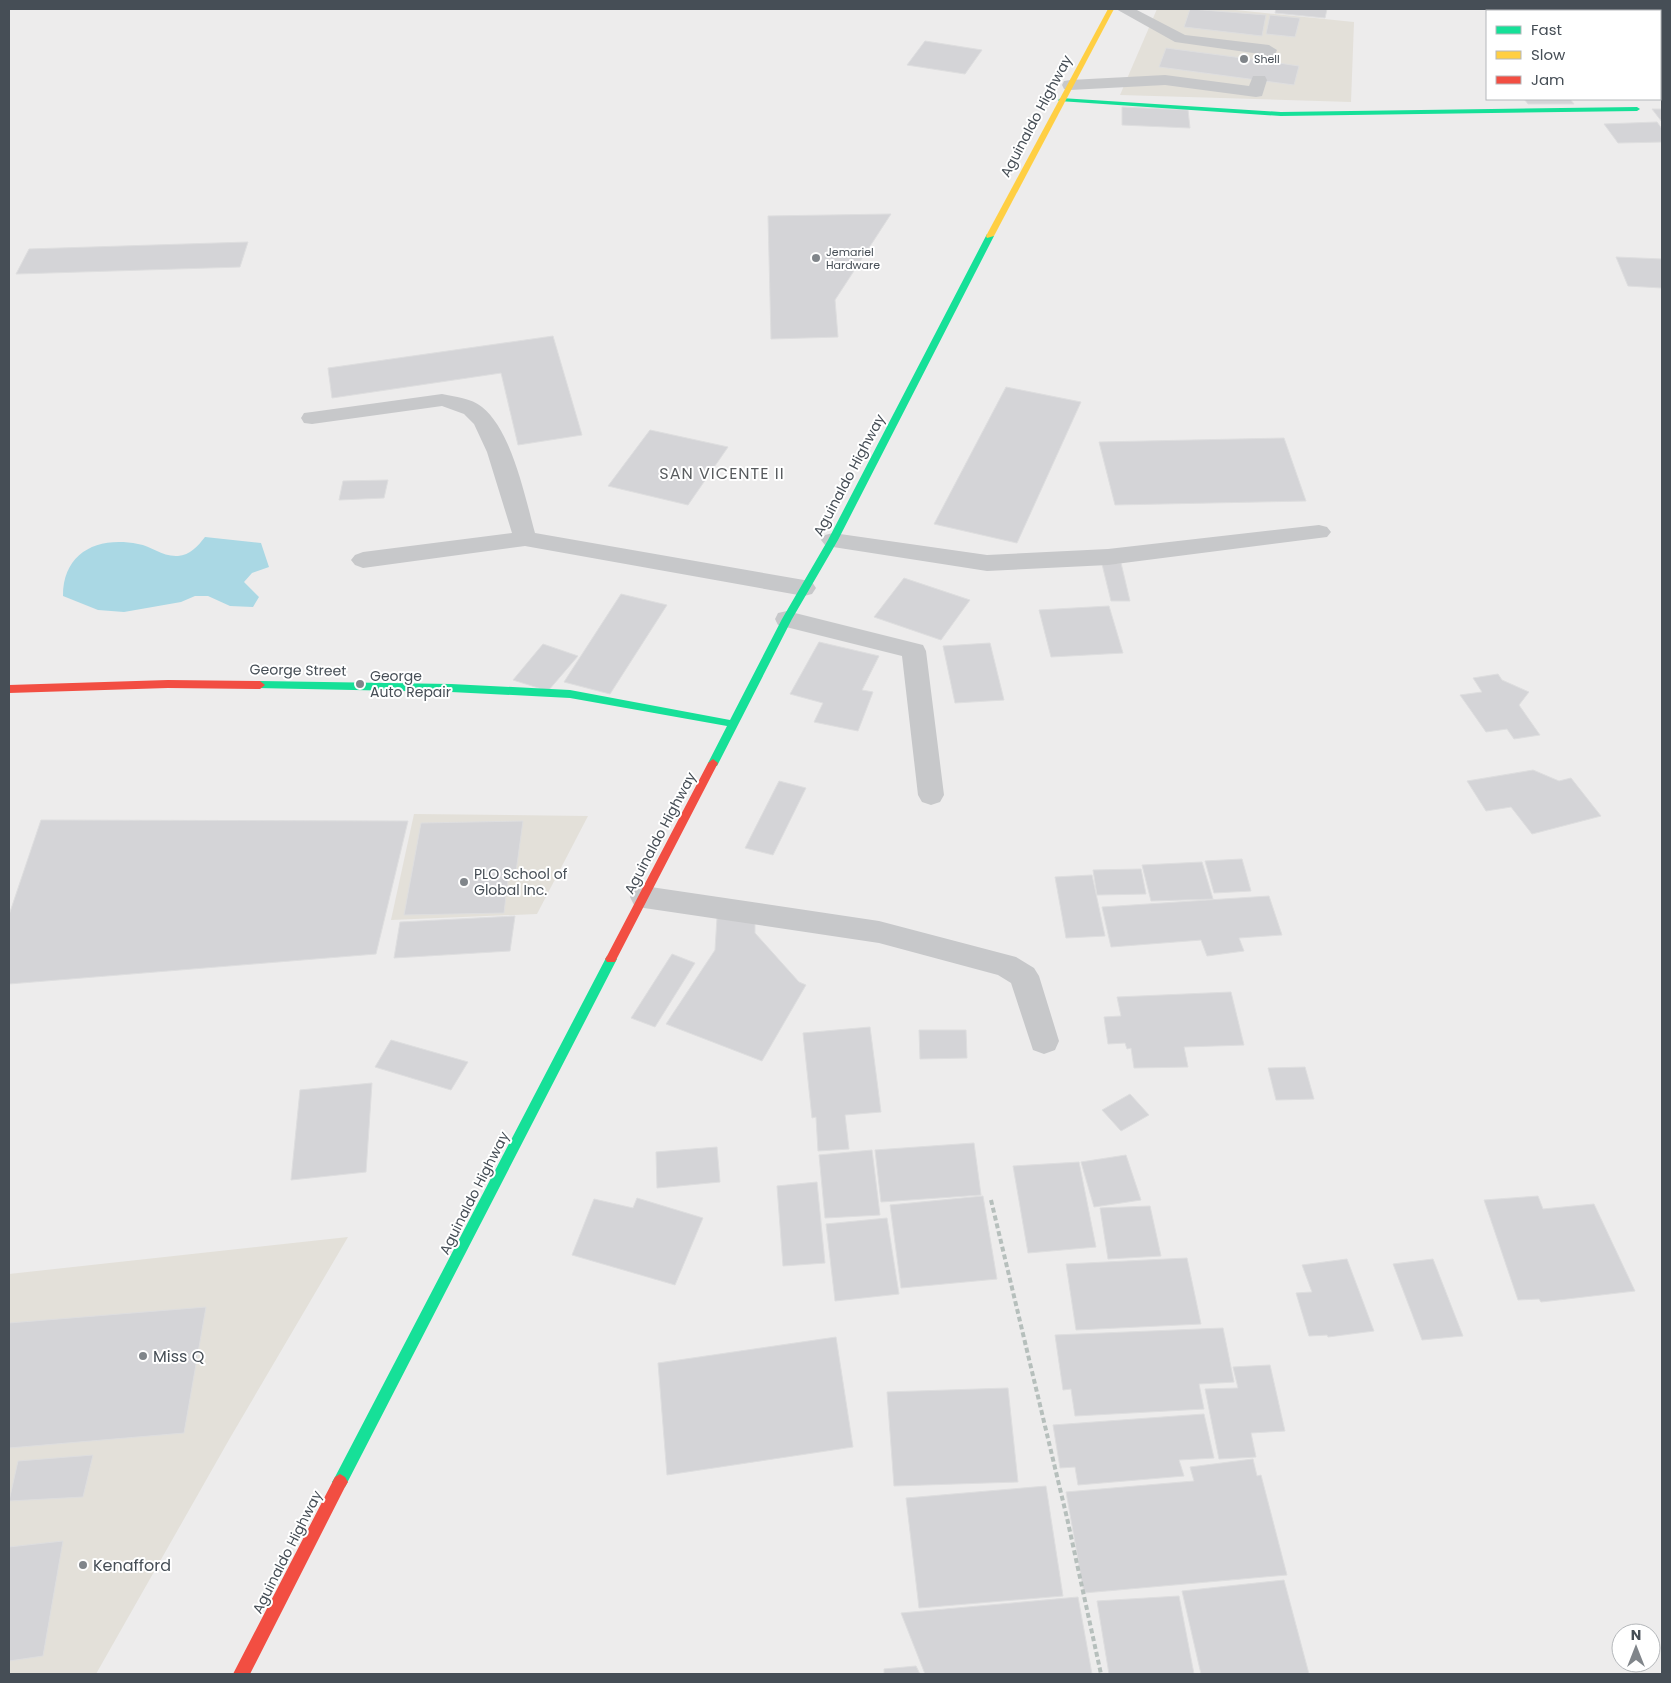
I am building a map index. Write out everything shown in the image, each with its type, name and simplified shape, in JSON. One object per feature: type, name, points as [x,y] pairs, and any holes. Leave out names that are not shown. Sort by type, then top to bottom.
[{"type":"main road","name":"Aguinaldo Highway","points":[[241,1674],[787,619],[833,540],[1060,100],[1111,9]]},
{"type":"main road","points":[[1060,100],[1281,114],[1636,109]]},
{"type":"main road","name":"George Street","points":[[9,689],[168,684],[451,688],[570,694],[734,724]]},
{"type":"lane","points":[[1124,9],[1181,39],[1225,50],[1269,50],[1265,61]]},
{"type":"lane","points":[[1070,85],[1165,80],[1214,80],[1256,92],[1259,80]]},
{"type":"lane","points":[[312,418],[442,400],[461,404],[475,412],[483,420],[506,472],[525,538]]},
{"type":"lane","points":[[833,540],[987,564],[1108,557],[1319,532]]},
{"type":"lane","points":[[363,560],[525,538],[804,588]]},
{"type":"lane","points":[[787,619],[914,651],[932,795]]},
{"type":"lane","points":[[644,897],[879,932],[1006,965],[1024,976],[1044,1041]]},
{"type":"path","points":[[991,1200],[1067,1518],[1101,1674]]},
{"type":"shaded area","name":"Shell","points":[[1157,9],[1226,9],[1354,22],[1351,102],[1120,95]]},
{"type":"shaded area","points":[[414,814],[588,816],[537,914],[391,920]]},
{"type":"shaded area","name":"Miss Q","points":[[348,1237],[230,1438],[96,1674],[9,1674],[9,1274]]},
{"type":"water","points":[[205,537],[261,543],[269,567],[252,573],[244,582],[259,597],[253,607],[230,606],[208,596],[195,596],[181,602],[124,612],[98,610],[63,596],[69,568],[76,558],[86,550],[97,545],[123,542],[138,544],[167,555],[178,556],[190,552]]},
{"type":"building","points":[[1190,9],[1266,15],[1262,36],[1184,27]]},
{"type":"building","points":[[1276,9],[1327,9],[1325,18],[1275,13]]},
{"type":"building","points":[[1270,15],[1300,18],[1295,37],[1266,34]]},
{"type":"building","points":[[925,41],[982,50],[965,74],[907,65]]},
{"type":"building","points":[[1166,48],[1299,66],[1294,85],[1159,67]]},
{"type":"building","points":[[1525,100],[1571,100],[1574,104],[1528,104]]},
{"type":"building","points":[[1122,107],[1188,110],[1190,128],[1122,125]]},
{"type":"building","points":[[1652,109],[1662,109],[1662,122]]},
{"type":"building","points":[[1657,122],[1662,129],[1662,142],[1618,143],[1604,124]]},
{"type":"building","name":"Jemariel Hardware","points":[[891,214],[835,300],[838,337],[771,339],[768,216]]},
{"type":"building","points":[[248,242],[240,267],[16,274],[29,249]]},
{"type":"building","points":[[1616,257],[1662,259],[1662,288],[1628,286]]},
{"type":"building","points":[[553,336],[582,435],[518,445],[501,373],[332,398],[328,368]]},
{"type":"building","points":[[1006,387],[1081,402],[1017,543],[934,524]]},
{"type":"building","points":[[650,430],[728,447],[688,505],[608,486]]},
{"type":"building","points":[[1284,438],[1306,501],[1115,505],[1099,442]]},
{"type":"building","points":[[388,480],[384,498],[339,500],[343,481]]},
{"type":"building","points":[[1121,563],[1130,601],[1111,601],[1102,564]]},
{"type":"building","points":[[904,578],[970,600],[941,640],[874,617]]},
{"type":"building","points":[[621,594],[667,605],[610,694],[564,682]]},
{"type":"building","points":[[1109,606],[1123,653],[1051,657],[1039,610]]},
{"type":"building","points":[[819,642],[879,656],[862,690],[873,692],[858,731],[814,722],[823,703],[790,694]]},
{"type":"building","points":[[990,643],[1004,700],[955,703],[943,646]]},
{"type":"building","points":[[543,644],[578,656],[548,691],[513,680]]},
{"type":"building","points":[[1498,674],[1502,680],[1529,692],[1519,705],[1540,735],[1514,739],[1507,729],[1486,732],[1460,695],[1482,692],[1473,678]]},
{"type":"building","points":[[1533,770],[1559,781],[1571,778],[1601,816],[1532,834],[1511,807],[1486,811],[1467,781]]},
{"type":"building","points":[[779,781],[806,788],[773,855],[745,848]]},
{"type":"building","points":[[41,820],[408,821],[376,954],[9,984],[9,915]]},
{"type":"building","points":[[523,821],[515,879],[508,879],[504,913],[404,915],[421,823]]},
{"type":"building","points":[[1242,859],[1251,891],[1214,893],[1205,861]]},
{"type":"building","points":[[1202,862],[1213,899],[1151,901],[1142,865]]},
{"type":"building","points":[[1141,869],[1146,894],[1097,895],[1093,870]]},
{"type":"building","points":[[1092,875],[1105,936],[1066,938],[1055,877]]},
{"type":"building","points":[[1269,896],[1282,935],[1239,938],[1244,951],[1207,956],[1201,940],[1111,947],[1102,907]]},
{"type":"building","points":[[515,916],[510,951],[394,958],[400,922]]},
{"type":"building","points":[[717,918],[755,918],[755,933],[799,982],[806,985],[762,1061],[666,1024],[715,950]]},
{"type":"building","points":[[672,954],[695,963],[655,1027],[631,1018]]},
{"type":"building","points":[[1231,992],[1244,1045],[1184,1047],[1188,1067],[1134,1068],[1131,1048],[1127,1049],[1125,1043],[1108,1044],[1104,1017],[1121,1016],[1117,997]]},
{"type":"building","points":[[870,1027],[881,1112],[845,1115],[849,1149],[818,1151],[816,1117],[812,1118],[803,1033]]},
{"type":"building","points":[[919,1030],[966,1030],[967,1058],[920,1059]]},
{"type":"building","points":[[391,1040],[468,1062],[451,1090],[375,1067]]},
{"type":"building","points":[[1305,1067],[1314,1099],[1276,1100],[1268,1068]]},
{"type":"building","points":[[372,1083],[366,1172],[291,1180],[300,1090]]},
{"type":"building","points":[[1130,1094],[1149,1115],[1121,1131],[1102,1110]]},
{"type":"building","points":[[974,1143],[981,1195],[881,1202],[875,1150]]},
{"type":"building","points":[[717,1147],[720,1182],[657,1188],[656,1152]]},
{"type":"building","points":[[872,1150],[880,1215],[825,1218],[819,1155]]},
{"type":"building","points":[[1126,1155],[1141,1200],[1094,1207],[1081,1162]]},
{"type":"building","points":[[1079,1162],[1096,1247],[1028,1253],[1013,1166]]},
{"type":"building","points":[[817,1182],[825,1263],[783,1266],[777,1186]]},
{"type":"building","points":[[983,1196],[997,1279],[901,1288],[890,1205]]},
{"type":"building","points":[[1538,1196],[1543,1209],[1594,1204],[1635,1291],[1541,1302],[1539,1299],[1518,1300],[1484,1200]]},
{"type":"building","points":[[637,1198],[703,1218],[675,1285],[572,1255],[594,1199],[633,1208]]},
{"type":"building","points":[[1150,1206],[1161,1256],[1108,1259],[1100,1208]]},
{"type":"building","points":[[887,1218],[899,1294],[835,1301],[826,1224]]},
{"type":"building","points":[[1187,1258],[1201,1324],[1076,1330],[1066,1264]]},
{"type":"building","points":[[1347,1259],[1374,1331],[1328,1337],[1327,1335],[1309,1336],[1296,1293],[1312,1292],[1302,1265]]},
{"type":"building","points":[[1433,1259],[1463,1336],[1422,1340],[1393,1264]]},
{"type":"building","points":[[206,1307],[184,1433],[9,1448],[9,1323]]},
{"type":"building","points":[[1223,1328],[1234,1382],[1199,1384],[1204,1409],[1075,1416],[1071,1389],[1063,1390],[1055,1335]]},
{"type":"building","points":[[836,1337],[853,1447],[667,1475],[658,1363]]},
{"type":"building","points":[[1270,1365],[1285,1431],[1251,1433],[1256,1457],[1219,1459],[1205,1389],[1238,1388],[1233,1367]]},
{"type":"building","points":[[1008,1388],[1018,1482],[894,1486],[887,1392]]},
{"type":"building","points":[[1204,1414],[1214,1458],[1179,1460],[1184,1476],[1078,1485],[1075,1467],[1060,1468],[1053,1425]]},
{"type":"building","points":[[93,1455],[83,1497],[9,1501],[18,1461]]},
{"type":"building","points":[[1253,1459],[1257,1476],[1261,1475],[1287,1575],[1084,1593],[1066,1492],[1194,1481],[1190,1467]]},
{"type":"building","points":[[1046,1486],[1063,1596],[919,1608],[906,1498]]},
{"type":"building","points":[[63,1541],[43,1656],[9,1661],[9,1547]]},
{"type":"building","points":[[1284,1580],[1309,1674],[1201,1674],[1182,1591]]},
{"type":"building","points":[[1179,1596],[1194,1674],[1109,1674],[1097,1601]]},
{"type":"building","points":[[1078,1597],[1092,1674],[925,1674],[901,1613]]},
{"type":"building","points":[[916,1666],[920,1674],[884,1674],[884,1669]]},
{"type":"traffic: fast","points":[[1061,100],[1281,114],[1637,109]]},
{"type":"traffic: fast","points":[[713,763],[787,619],[833,540],[990,236]]},
{"type":"traffic: fast","points":[[260,685],[451,688],[570,694],[734,724]]},
{"type":"traffic: fast","points":[[340,1482],[611,959]]},
{"type":"traffic: slow","points":[[990,236],[1111,9]]},
{"type":"traffic: jam","points":[[9,689],[168,684],[260,685]]},
{"type":"traffic: jam","points":[[611,959],[713,763]]},
{"type":"traffic: jam","points":[[241,1674],[340,1482]]},
{"type":"place","name":"Shell","points":[[1244,59]]},
{"type":"place","name":"Jemariel Hardware","points":[[816,258]]},
{"type":"place","name":"George Auto Repair","points":[[360,684]]},
{"type":"place","name":"PLO School of Global Inc.","points":[[464,882]]},
{"type":"place","name":"Miss Q","points":[[143,1356]]},
{"type":"place","name":"Kenafford","points":[[83,1565]]},
{"type":"district","name":"SAN VICENTE II","points":[[722,473]]}]
